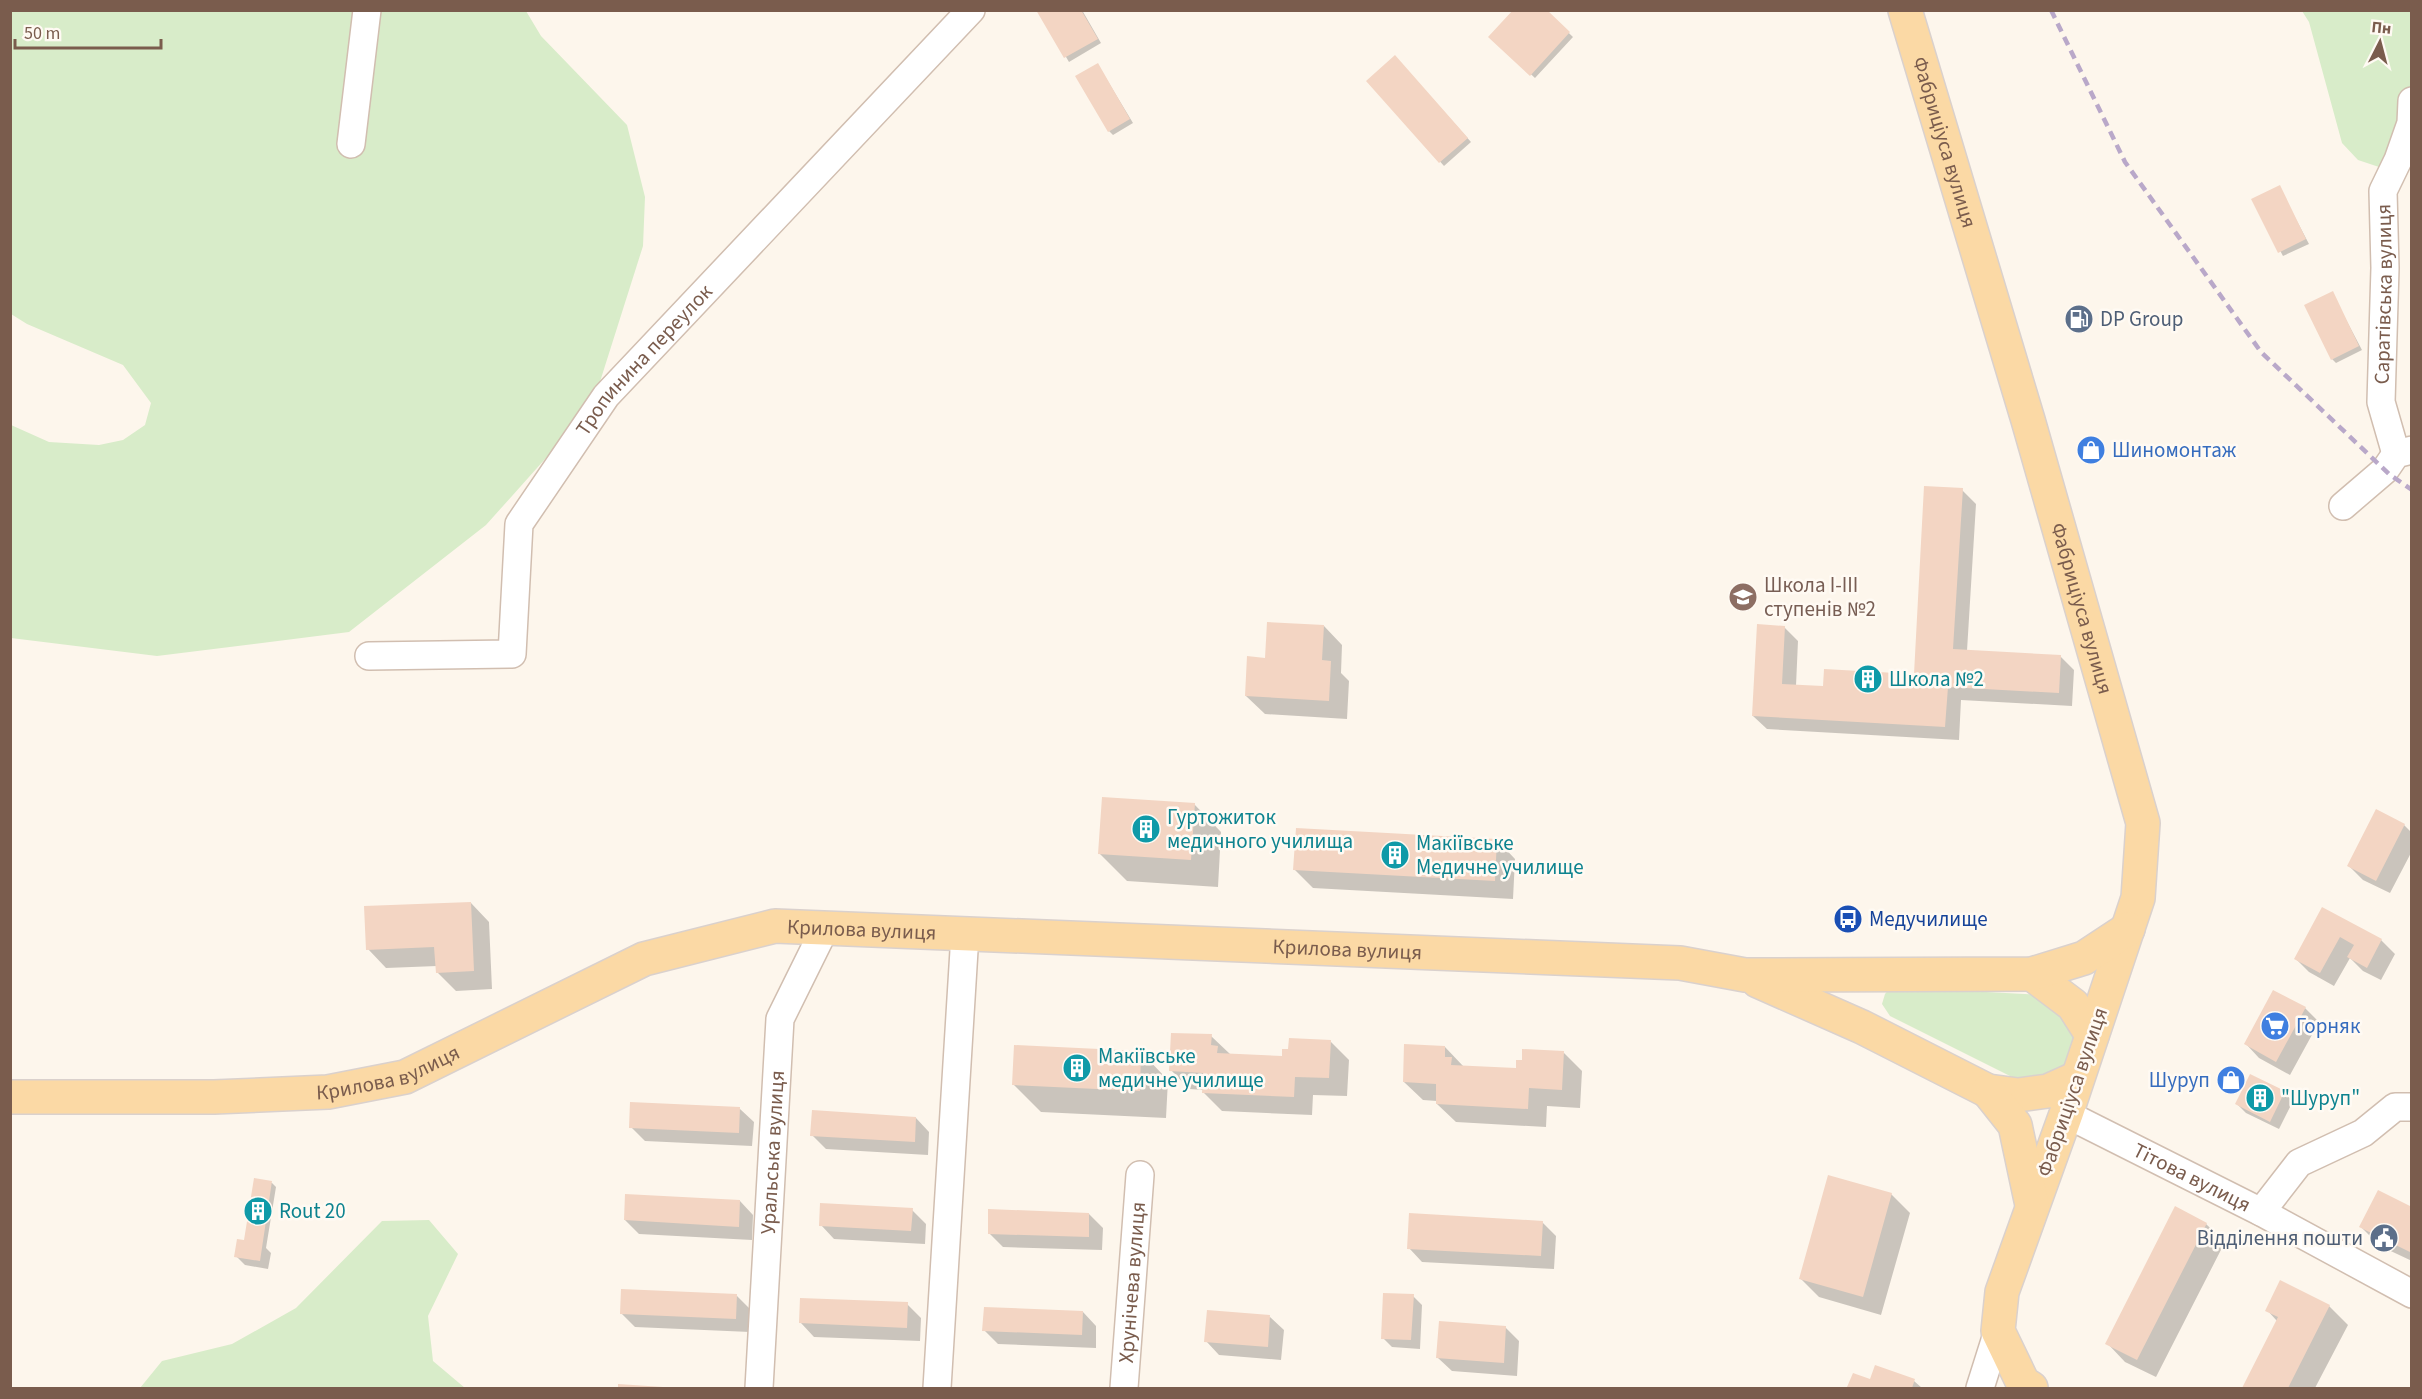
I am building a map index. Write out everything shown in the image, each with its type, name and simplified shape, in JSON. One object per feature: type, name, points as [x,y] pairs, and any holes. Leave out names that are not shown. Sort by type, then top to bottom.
[{"type":"main road","name":"Фабриціуса вулиця","points":[[1905,10],[2025,409],[2143,823],[2138,898],[2066,1114],[2031,1205],[2002,1292],[1998,1331]]},
{"type":"main road","name":"Крилова вулиця","points":[[10,1097],[214,1097],[328,1092],[405,1077],[644,959],[776,927],[1680,963],[1745,975]]},
{"type":"main road","points":[[1745,975],[2032,974],[2084,958],[2128,929]]},
{"type":"main road","points":[[2032,974],[2073,1005],[2092,1035]]},
{"type":"main road","points":[[1745,975],[1862,1027],[1988,1091],[2018,1095],[2048,1091],[2077,1078]]},
{"type":"main road","points":[[1862,1027],[1858,1016],[1863,987],[1876,976]]},
{"type":"main road","points":[[1988,1091],[2015,1125],[2031,1205]]},
{"type":"main road","points":[[1998,1331],[2023,1383],[2031,1389]]},
{"type":"street","points":[[351,144],[367,10]]},
{"type":"street","name":"Тропинина переулок","points":[[369,656],[512,654],[519,524],[606,396],[971,10]]},
{"type":"street","name":"Саратівська вулиця","points":[[2404,452],[2381,402],[2385,268],[2383,191],[2398,160],[2411,123],[2412,101]]},
{"type":"street","points":[[2343,506],[2404,452]]},
{"type":"street","name":"Уральська вулиця","points":[[759,1389],[780,1018],[825,928]]},
{"type":"street","points":[[938,1389],[965,934]]},
{"type":"street","points":[[2261,1212],[2299,1163],[2363,1133],[2395,1107],[2412,1107]]},
{"type":"street","name":"Тітова вулиця","points":[[2066,1114],[2261,1212],[2412,1294]]},
{"type":"street","name":"Хрунічева вулиця","points":[[1124,1389],[1140,1175]]},
{"type":"street","points":[[1980,1389],[1998,1331]]},
{"type":"green space","points":[[11,11],[526,11],[541,36],[627,125],[645,197],[643,246],[598,388],[570,431],[486,525],[349,632],[157,656],[11,638],[11,425],[49,442],[99,445],[123,440],[145,425],[151,403],[123,365],[27,324],[11,314]]},
{"type":"green space","points":[[2302,11],[2411,11],[2412,155],[2382,168],[2358,160],[2342,143],[2309,22]]},
{"type":"green space","points":[[1891,987],[2045,995],[2069,1010],[2077,1050],[2056,1078],[2020,1081],[1890,1016],[1882,1004],[1885,994]]},
{"type":"green space","points":[[429,1220],[458,1254],[428,1316],[433,1361],[465,1388],[140,1388],[162,1361],[232,1344],[296,1308],[382,1221]]},
{"type":"building","points":[[1036,10],[1081,10],[1098,39],[1064,58]]},
{"type":"building","points":[[1513,10],[1547,10],[1570,32],[1530,76],[1488,37]]},
{"type":"building","points":[[1395,55],[1468,138],[1439,163],[1366,81]]},
{"type":"building","points":[[1098,63],[1130,119],[1108,132],[1075,76]]},
{"type":"building","points":[[2280,185],[2306,239],[2278,253],[2251,199]]},
{"type":"building","points":[[2333,291],[2359,346],[2331,360],[2304,305]]},
{"type":"building","points":[[1924,486],[1963,488],[1953,649],[2061,655],[2059,693],[1948,687],[1945,727],[1752,716],[1757,624],[1785,626],[1782,684],[1823,686],[1824,669],[1914,674]]},
{"type":"building","points":[[1267,622],[1324,625],[1322,660],[1331,661],[1329,701],[1245,696],[1247,656],[1265,658]]},
{"type":"building","name":"Гуртожиток медичного училища","points":[[1102,797],[1195,803],[1191,860],[1098,854]]},
{"type":"building","points":[[2376,809],[2405,824],[2376,881],[2347,866]]},
{"type":"building","name":"Макіївське Медичне училище","points":[[1296,828],[1497,839],[1495,881],[1293,870]]},
{"type":"building","points":[[471,902],[474,971],[436,973],[434,947],[366,950],[364,906]]},
{"type":"building","points":[[2322,907],[2382,939],[2367,968],[2347,957],[2354,945],[2340,937],[2320,973],[2294,959]]},
{"type":"building","name":"Горняк","points":[[2273,990],[2306,1007],[2276,1062],[2244,1044]]},
{"type":"building","points":[[1171,1033],[1212,1034],[1211,1045],[1218,1046],[1217,1053],[1282,1056],[1282,1049],[1288,1049],[1289,1038],[1331,1040],[1329,1078],[1295,1077],[1294,1097],[1202,1093],[1203,1073],[1169,1071]]},
{"type":"building","points":[[1404,1044],[1445,1046],[1445,1057],[1452,1057],[1451,1065],[1516,1068],[1516,1060],[1522,1060],[1522,1049],[1564,1051],[1562,1090],[1529,1088],[1528,1109],[1436,1104],[1436,1084],[1403,1082]]},
{"type":"building","name":"Макіївське медичне училище","points":[[1014,1045],[1141,1051],[1140,1091],[1012,1085]]},
{"type":"building","name":"\"Шуруп\"","points":[[2250,1074],[2285,1091],[2270,1122],[2235,1104]]},
{"type":"building","points":[[630,1102],[740,1107],[739,1133],[629,1128]]},
{"type":"building","points":[[812,1110],[916,1117],[915,1142],[810,1136]]},
{"type":"building","points":[[1828,1175],[1892,1193],[1863,1297],[1799,1279]]},
{"type":"building","name":"Rout 20","points":[[254,1178],[272,1181],[260,1261],[234,1257],[237,1239],[244,1240]]},
{"type":"building","points":[[2378,1190],[2412,1207],[2412,1253],[2359,1227]]},
{"type":"building","points":[[625,1194],[740,1200],[739,1227],[624,1220]]},
{"type":"building","points":[[820,1203],[913,1208],[911,1231],[819,1226]]},
{"type":"building","points":[[2175,1206],[2207,1223],[2137,1360],[2105,1344]]},
{"type":"building","points":[[988,1209],[1089,1213],[1089,1237],[988,1234]]},
{"type":"building","points":[[1409,1213],[1543,1221],[1541,1256],[1407,1249]]},
{"type":"building","points":[[2280,1280],[2330,1305],[2288,1388],[2242,1388],[2278,1317],[2265,1311]]},
{"type":"building","points":[[621,1289],[737,1294],[736,1319],[620,1314]]},
{"type":"building","points":[[1383,1293],[1414,1294],[1411,1340],[1381,1339]]},
{"type":"building","points":[[800,1298],[908,1302],[907,1328],[799,1323]]},
{"type":"building","points":[[984,1307],[1083,1311],[1082,1335],[982,1331]]},
{"type":"building","points":[[1207,1310],[1270,1315],[1268,1347],[1204,1342]]},
{"type":"building","points":[[1439,1321],[1506,1326],[1504,1363],[1436,1358]]},
{"type":"building","points":[[1875,1365],[1915,1379],[1912,1388],[1847,1387],[1853,1373],[1870,1379]]},
{"type":"building","points":[[618,1384],[663,1387],[663,1388],[618,1388]]},
{"type":"railway","points":[[2051,10],[2125,162],[2261,352],[2389,474],[2412,490]]},
{"type":"place","name":"DP Group","points":[[2079,319]]},
{"type":"place","name":"Шиномонтаж","points":[[2091,450]]},
{"type":"place","name":"Школа I-III ступенів №2","points":[[1743,597]]},
{"type":"place","name":"Школа №2","points":[[1868,679]]},
{"type":"place","name":"Гуртожиток медичного училища","points":[[1146,829]]},
{"type":"place","name":"Макіївське Медичне училище","points":[[1395,855]]},
{"type":"place","name":"Медучилище","points":[[1848,919]]},
{"type":"place","name":"Горняк","points":[[2275,1026]]},
{"type":"place","name":"Макіївське медичне училище","points":[[1077,1068]]},
{"type":"place","name":"Шуруп","points":[[2231,1080]]},
{"type":"place","name":"\"Шуруп\"","points":[[2260,1098]]},
{"type":"place","name":"Rout 20","points":[[258,1211]]},
{"type":"place","name":"Відділення пошти","points":[[2384,1238]]}]
